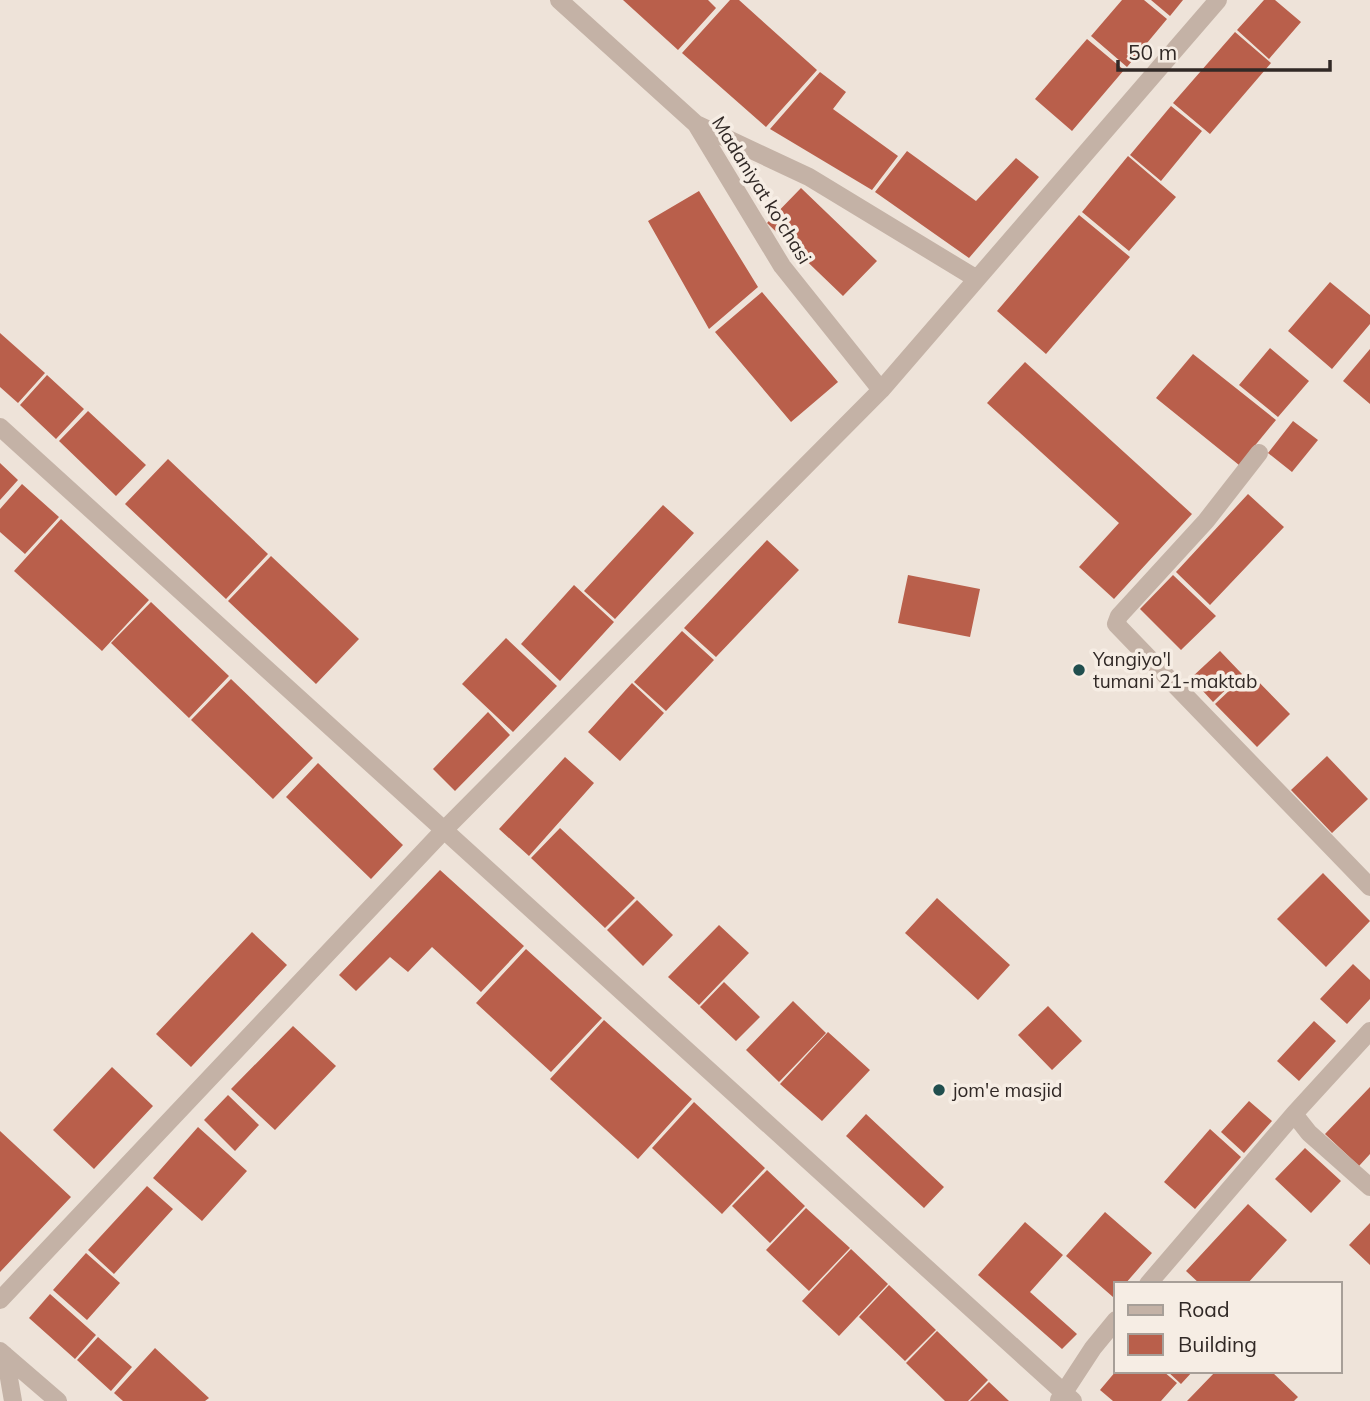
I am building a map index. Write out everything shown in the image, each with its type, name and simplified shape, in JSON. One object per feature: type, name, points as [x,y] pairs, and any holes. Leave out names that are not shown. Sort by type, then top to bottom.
[{"type":"street","name":"Madaniyat ko'chasi","points":[[559,0],[696,124],[782,266],[881,390]]},
{"type":"street","points":[[0,1300],[445,829],[881,390],[1218,0]]},
{"type":"street","points":[[696,124],[809,177],[977,279]]},
{"type":"street","points":[[0,427],[445,829],[1065,1398],[1093,1348],[1114,1323]]},
{"type":"street","points":[[1259,453],[1206,521],[1119,616],[1116,624],[1370,887]]},
{"type":"street","points":[[1150,1282],[1294,1114],[1370,1031]]},
{"type":"street","points":[[1294,1114],[1309,1133],[1370,1187]]},
{"type":"street","points":[[2,1353],[13,1401]]},
{"type":"street","points":[[2,1353],[58,1401]]},
{"type":"building","points":[[623,0],[708,0],[716,8],[678,50]]},
{"type":"building","points":[[730,0],[739,0],[817,70],[766,127],[682,53]]},
{"type":"building","points":[[1122,0],[1144,0],[1167,19],[1127,67],[1091,36]]},
{"type":"building","points":[[1151,0],[1183,0],[1170,16]]},
{"type":"building","points":[[1264,0],[1275,0],[1301,22],[1269,59],[1237,30]]},
{"type":"building","points":[[1235,32],[1271,63],[1210,134],[1173,103]]},
{"type":"building","points":[[1087,39],[1124,70],[1072,131],[1035,99]]},
{"type":"building","points":[[820,72],[846,92],[833,109],[898,156],[872,190],[770,129]]},
{"type":"building","points":[[1171,106],[1202,131],[1161,181],[1130,155]]},
{"type":"building","points":[[907,151],[976,201],[1016,158],[1039,177],[969,258],[875,192]]},
{"type":"building","points":[[1128,156],[1176,197],[1129,251],[1082,212]]},
{"type":"building","points":[[801,188],[877,261],[843,296],[767,223]]},
{"type":"building","points":[[699,191],[758,287],[709,329],[648,221]]},
{"type":"building","points":[[1079,215],[1130,257],[1046,354],[997,311]]},
{"type":"building","points":[[1330,282],[1370,315],[1370,324],[1332,369],[1288,331]]},
{"type":"building","points":[[762,292],[838,382],[791,422],[715,332]]},
{"type":"building","points":[[0,333],[45,373],[18,403],[0,387]]},
{"type":"building","points":[[1270,348],[1309,381],[1278,417],[1239,385]]},
{"type":"building","points":[[1370,349],[1370,404],[1343,381]]},
{"type":"building","points":[[1193,354],[1276,420],[1239,465],[1156,398]]},
{"type":"building","points":[[1025,362],[1192,514],[1114,599],[1079,567],[1119,523],[987,403]]},
{"type":"building","points":[[47,375],[84,409],[56,439],[20,405]]},
{"type":"building","points":[[88,411],[146,465],[116,496],[59,441]]},
{"type":"building","points":[[1293,421],[1318,440],[1292,472],[1268,453]]},
{"type":"building","points":[[168,459],[268,554],[226,599],[125,504]]},
{"type":"building","points":[[0,463],[18,480],[0,500]]},
{"type":"building","points":[[22,484],[59,517],[25,554],[0,532],[0,509]]},
{"type":"building","points":[[1248,494],[1284,527],[1210,605],[1176,572]]},
{"type":"building","points":[[663,505],[694,533],[615,619],[584,591]]},
{"type":"building","points":[[61,519],[149,600],[102,651],[14,571]]},
{"type":"building","points":[[767,540],[799,570],[716,657],[684,628]]},
{"type":"building","points":[[271,556],[359,639],[316,684],[228,601]]},
{"type":"building","points":[[908,575],[980,589],[970,637],[898,623]]},
{"type":"building","points":[[1173,575],[1216,616],[1181,650],[1140,609]]},
{"type":"building","points":[[574,585],[614,622],[560,681],[521,644]]},
{"type":"building","points":[[151,602],[229,676],[189,718],[111,643]]},
{"type":"building","points":[[682,631],[714,660],[666,711],[634,682]]},
{"type":"building","points":[[506,638],[557,686],[513,732],[462,684]]},
{"type":"building","points":[[1220,651],[1242,674],[1213,702],[1191,678]]},
{"type":"building","points":[[1249,672],[1290,714],[1257,747],[1215,704]]},
{"type":"building","points":[[231,679],[313,758],[273,799],[191,720]]},
{"type":"building","points":[[632,683],[664,713],[620,761],[588,732]]},
{"type":"building","points":[[488,712],[510,735],[455,791],[433,769]]},
{"type":"building","points":[[1327,756],[1368,799],[1332,833],[1291,790]]},
{"type":"building","points":[[565,757],[594,783],[529,856],[499,829]]},
{"type":"building","points":[[318,763],[403,845],[371,879],[286,797]]},
{"type":"building","points":[[560,828],[635,898],[605,928],[531,858]]},
{"type":"building","points":[[440,870],[524,946],[481,992],[432,947],[408,972],[390,957],[356,991],[339,975]]},
{"type":"building","points":[[1323,873],[1370,921],[1326,967],[1277,919]]},
{"type":"building","points":[[937,898],[1010,965],[978,1000],[905,933]]},
{"type":"building","points":[[637,900],[673,935],[643,966],[607,930]]},
{"type":"building","points":[[719,925],[749,953],[699,1005],[668,977]]},
{"type":"building","points":[[252,932],[287,965],[191,1067],[156,1034]]},
{"type":"building","points":[[526,949],[602,1018],[551,1072],[476,1003]]},
{"type":"building","points":[[1353,964],[1370,980],[1370,999],[1347,1024],[1320,999]]},
{"type":"building","points":[[724,982],[760,1017],[736,1041],[700,1007]]},
{"type":"building","points":[[793,1001],[826,1033],[779,1082],[746,1050]]},
{"type":"building","points":[[1048,1006],[1082,1041],[1052,1070],[1018,1035]]},
{"type":"building","points":[[604,1020],[692,1099],[638,1159],[550,1079]]},
{"type":"building","points":[[1314,1021],[1336,1041],[1299,1081],[1277,1061]]},
{"type":"building","points":[[293,1026],[336,1066],[275,1130],[231,1089]]},
{"type":"building","points":[[828,1032],[870,1070],[822,1121],[780,1084]]},
{"type":"building","points":[[112,1067],[153,1106],[94,1169],[53,1130]]},
{"type":"building","points":[[1370,1087],[1370,1154],[1359,1166],[1325,1134]]},
{"type":"building","points":[[228,1095],[259,1125],[235,1151],[204,1120]]},
{"type":"building","points":[[1249,1101],[1272,1121],[1244,1153],[1221,1132]]},
{"type":"building","points":[[694,1102],[765,1168],[722,1214],[652,1148]]},
{"type":"building","points":[[866,1114],[944,1187],[924,1208],[846,1136]]},
{"type":"building","points":[[198,1127],[247,1171],[202,1221],[153,1178]]},
{"type":"building","points":[[1210,1129],[1241,1157],[1195,1209],[1164,1182]]},
{"type":"building","points":[[0,1131],[71,1197],[0,1272]]},
{"type":"building","points":[[1305,1148],[1341,1181],[1311,1213],[1275,1179]]},
{"type":"building","points":[[767,1170],[805,1206],[770,1243],[732,1206]]},
{"type":"building","points":[[147,1186],[173,1209],[114,1274],[88,1250]]},
{"type":"building","points":[[1248,1204],[1287,1240],[1249,1282],[1198,1282],[1186,1271]]},
{"type":"building","points":[[806,1208],[850,1248],[809,1291],[766,1250]]},
{"type":"building","points":[[1105,1212],[1152,1253],[1127,1282],[1114,1282],[1113,1297],[1066,1256]]},
{"type":"building","points":[[1025,1222],[1063,1255],[1030,1292],[1077,1334],[1062,1349],[978,1275]]},
{"type":"building","points":[[1370,1223],[1370,1265],[1349,1245]]},
{"type":"building","points":[[851,1249],[888,1284],[839,1336],[802,1301]]},
{"type":"building","points":[[86,1253],[120,1283],[87,1320],[53,1290]]},
{"type":"building","points":[[889,1285],[936,1330],[905,1361],[859,1317]]},
{"type":"building","points":[[50,1294],[96,1335],[75,1359],[29,1318]]},
{"type":"building","points":[[937,1331],[988,1380],[968,1401],[945,1401],[906,1363]]},
{"type":"building","points":[[98,1337],[132,1367],[111,1391],[77,1360]]},
{"type":"building","points":[[155,1348],[209,1398],[205,1401],[123,1401],[114,1393]]},
{"type":"building","points":[[1114,1373],[1165,1373],[1177,1383],[1161,1401],[1113,1401],[1100,1390]]},
{"type":"building","points":[[1169,1373],[1191,1373],[1181,1384]]},
{"type":"building","points":[[1214,1373],[1273,1373],[1298,1397],[1294,1401],[1187,1401]]},
{"type":"building","points":[[989,1382],[1009,1401],[970,1401]]},
{"type":"place","name":"Yangiyo'l tumani 21-maktab","points":[[1079,670]]},
{"type":"place","name":"jom'e masjid","points":[[939,1090]]}]
